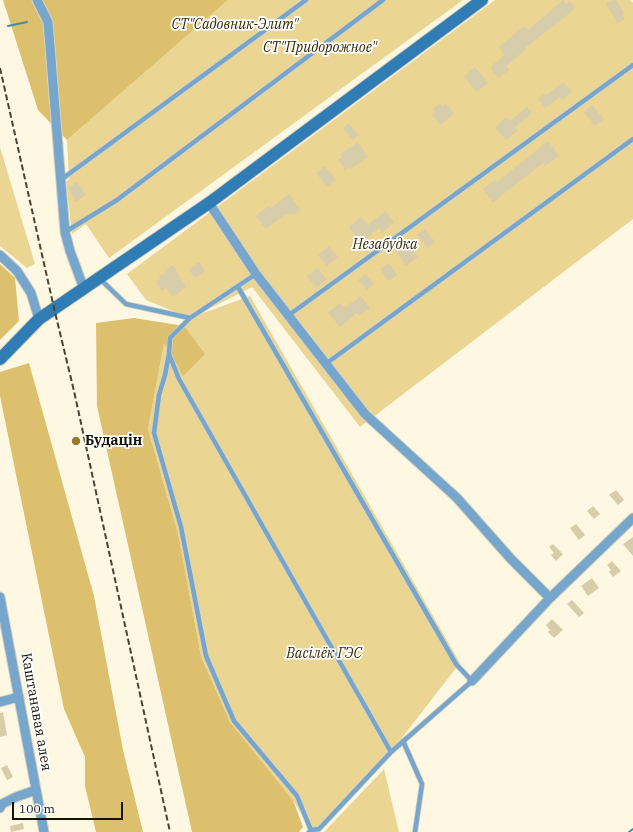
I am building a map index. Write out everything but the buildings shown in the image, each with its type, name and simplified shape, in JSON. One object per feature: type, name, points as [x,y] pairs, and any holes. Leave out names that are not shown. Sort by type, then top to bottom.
[{"type":"street","points":[[36,0],[48,22],[62,179],[65,232],[70,251],[84,289]]},
{"type":"street","points":[[0,359],[39,319],[209,203],[482,0]]},
{"type":"street","points":[[209,203],[256,274],[327,363],[365,414],[457,498],[511,559],[550,598]]},
{"type":"street","points":[[0,255],[17,271],[32,293],[39,319]]},
{"type":"street","points":[[472,681],[550,598],[633,518]]},
{"type":"street","name":"Каштанавая алея","points":[[0,597],[1,610],[44,832]]},
{"type":"street","points":[[0,702],[19,697]]},
{"type":"street","points":[[0,808],[2,804],[36,790]]},
{"type":"lane","points":[[62,179],[306,0]]},
{"type":"lane","points":[[65,232],[117,200],[383,0]]},
{"type":"lane","points":[[289,315],[633,65]]},
{"type":"lane","points":[[327,363],[633,140]]},
{"type":"lane","points":[[238,287],[456,664],[472,681],[391,752],[319,829],[310,831],[297,796],[234,721],[206,656],[181,527],[154,433],[159,395],[169,354],[170,338],[190,318],[256,274]]},
{"type":"lane","points":[[100,278],[126,304],[190,318]]},
{"type":"lane","points":[[169,354],[179,379],[391,752]]},
{"type":"lane","points":[[403,741],[422,784],[415,832]]},
{"type":"green space","name":"СТ\"Придорожное\"","points":[[228,0],[463,0],[109,258],[86,224],[72,234],[66,182],[69,179],[67,140]]},
{"type":"green space","points":[[495,0],[631,0],[633,3],[633,219],[360,427],[252,287],[195,316],[250,296],[460,663],[391,752],[319,829],[311,830],[293,800],[230,722],[201,656],[178,533],[148,429],[164,342],[190,318],[146,300],[127,274]]},
{"type":"green space","points":[[0,147],[35,264],[27,268],[0,246]]},
{"type":"green space","points":[[384,769],[399,832],[324,832]]},
{"type":"shaded area","points":[[3,0],[228,0],[67,140],[38,110]]},
{"type":"shaded area","points":[[0,264],[15,278],[19,321],[0,340]]},
{"type":"shaded area","points":[[134,318],[184,326],[205,354],[183,376],[164,343],[148,429],[178,533],[201,656],[230,722],[293,800],[303,827],[299,832],[192,832],[97,406],[96,323]]},
{"type":"shaded area","points":[[29,363],[94,596],[123,750],[143,832],[96,832],[85,786],[85,757],[64,709],[0,396],[0,372]]},
{"type":"waterway","points":[[8,26],[27,22]]},
{"type":"waterway","points":[[629,832],[633,829]]},
{"type":"railway","points":[[0,68],[74,391],[170,832]]},
{"type":"place","name":"Будацін","points":[[76,441]]},
{"type":"park label","name":"СТ\"Садовник-Элит\"","points":[[235,25]]},
{"type":"park label","name":"Незабудка","points":[[385,245]]},
{"type":"park label","name":"Васілёк ГЭС","points":[[324,654]]}]
